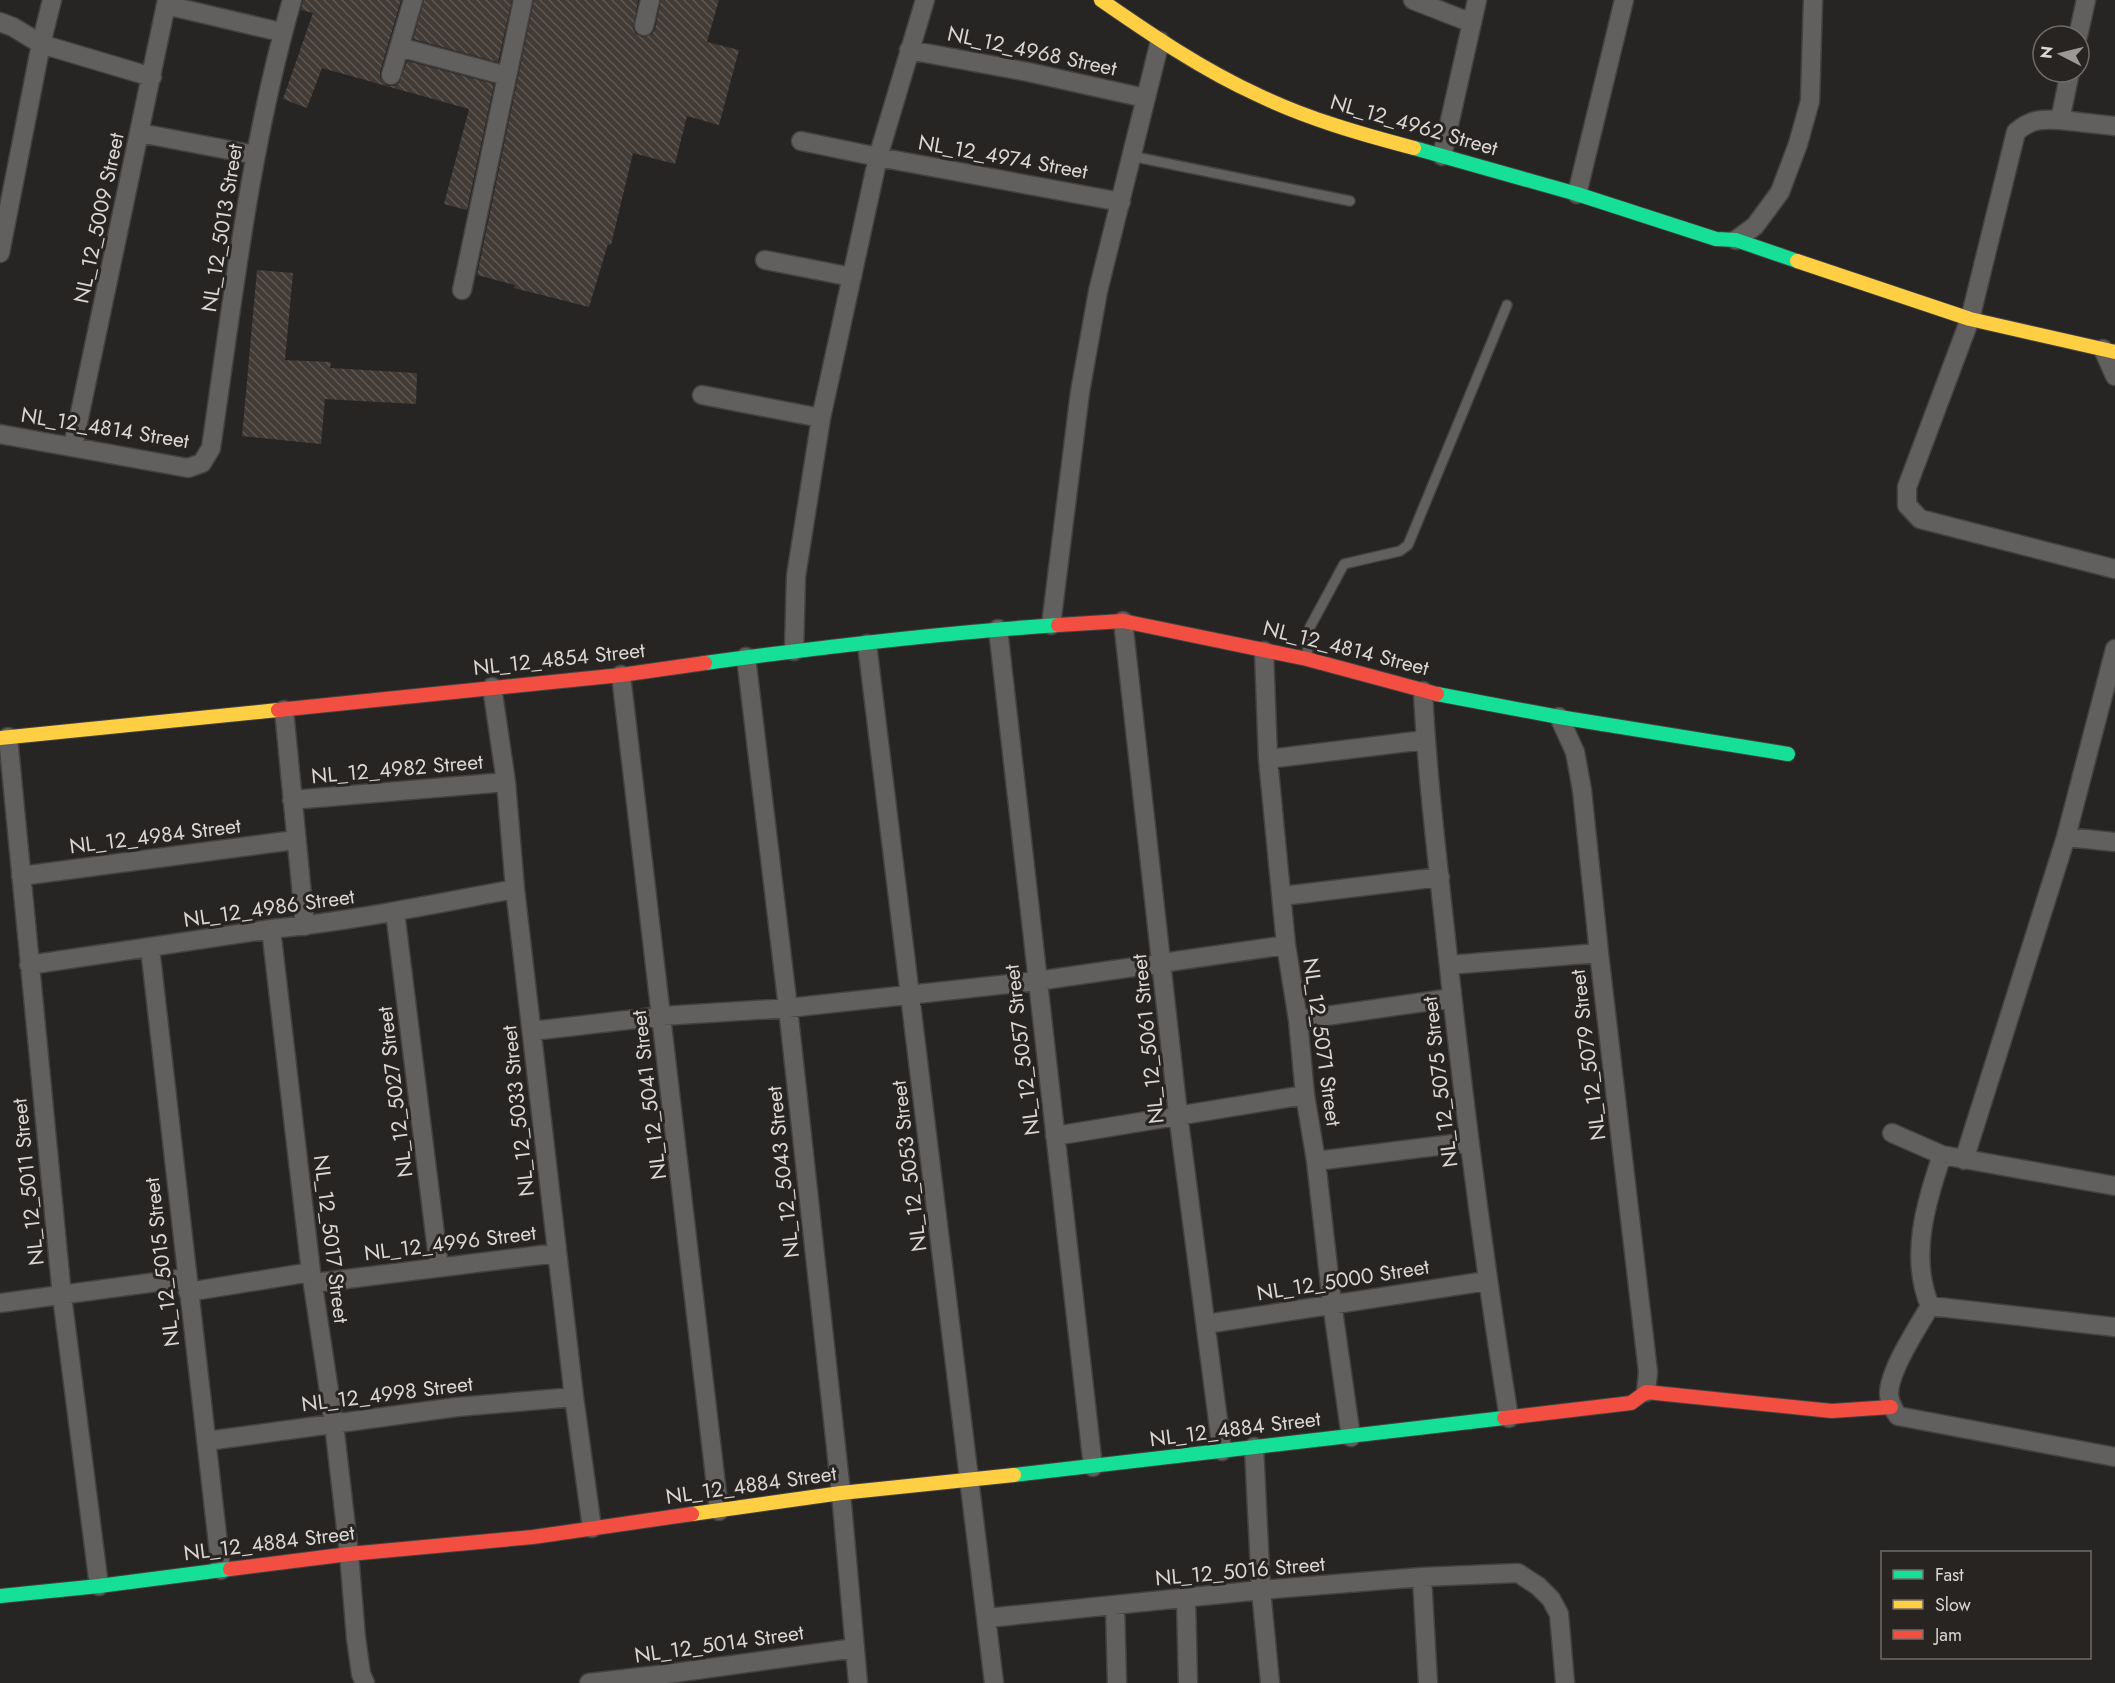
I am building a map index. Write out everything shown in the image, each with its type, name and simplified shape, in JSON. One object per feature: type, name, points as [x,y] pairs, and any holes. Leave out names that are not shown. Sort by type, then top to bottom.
[{"type":"street","points":[[0,253],[41,44],[52,0]]},
{"type":"street","name":"NL_12_5013 Street","points":[[202,463],[211,448],[255,155],[281,32],[292,0]]},
{"type":"street","points":[[391,75],[413,0]]},
{"type":"street","points":[[462,290],[523,0]]},
{"type":"street","points":[[644,26],[650,0]]},
{"type":"street","points":[[794,651],[796,576],[822,418],[878,157],[925,0]]},
{"type":"street","name":"NL_12_4962 Street","points":[[1101,0],[1160,41],[1257,95],[1337,127],[1577,194],[1716,239],[1736,240],[1970,319],[2109,350]]},
{"type":"street","points":[[1413,0],[1472,23]]},
{"type":"street","points":[[1442,156],[1478,0]]},
{"type":"street","points":[[1577,194],[1624,0]]},
{"type":"street","points":[[1736,240],[1755,226],[1780,192],[1798,144],[1810,101],[1814,0]]},
{"type":"street","points":[[2081,24],[2086,0]]},
{"type":"street","points":[[167,2],[281,32]]},
{"type":"street","name":"NL_12_5009 Street","points":[[73,446],[167,2]]},
{"type":"street","points":[[0,22],[41,44],[152,77]]},
{"type":"street","points":[[1051,625],[1080,392],[1098,291],[1160,41]]},
{"type":"street","points":[[399,47],[507,76]]},
{"type":"street","name":"NL_12_4968 Street","points":[[909,50],[1028,72],[1146,98]]},
{"type":"street","points":[[2060,120],[2068,84]]},
{"type":"street","points":[[2115,126],[2037,119],[2026,123],[2016,132],[1970,319],[1906,487],[1907,505],[1920,519],[2115,569]]},
{"type":"street","points":[[140,133],[255,155]]},
{"type":"street","name":"NL_12_4974 Street","points":[[801,141],[1120,202]]},
{"type":"street","points":[[765,260],[852,277]]},
{"type":"street","points":[[2109,350],[2115,376]]},
{"type":"street","points":[[702,395],[822,418]]},
{"type":"street","name":"NL_12_4814 Street","points":[[0,434],[188,468],[202,463]]},
{"type":"street","name":"NL_12_4814 Street","points":[[1123,621],[1307,659],[1423,691],[1559,717],[1788,754]]},
{"type":"street","name":"NL_12_4854 Street","points":[[4,737],[621,675],[794,651],[998,629],[1123,621]]},
{"type":"street","name":"NL_12_5061 Street","points":[[1123,621],[1178,1114],[1222,1451]]},
{"type":"street","name":"NL_12_5057 Street","points":[[998,629],[1093,1467]]},
{"type":"street","name":"NL_12_5053 Street","points":[[867,644],[994,1683]]},
{"type":"street","points":[[1965,1160],[2066,837],[2115,649]]},
{"type":"street","name":"NL_12_5071 Street","points":[[1263,651],[1268,759],[1286,945],[1298,1020],[1305,1095],[1316,1161],[1332,1303],[1352,1437]]},
{"type":"street","name":"NL_12_5043 Street","points":[[746,657],[788,1008],[841,1493],[858,1683]]},
{"type":"street","name":"NL_12_5041 Street","points":[[621,675],[719,1511]]},
{"type":"street","name":"NL_12_5033 Street","points":[[492,687],[506,782],[515,888],[556,1253],[592,1528]]},
{"type":"street","name":"NL_12_5075 Street","points":[[1423,691],[1425,740],[1469,1142],[1487,1281],[1509,1418]]},
{"type":"street","points":[[284,710],[305,926]]},
{"type":"street","name":"NL_12_5079 Street","points":[[1559,717],[1575,752],[1582,790],[1648,1372],[1646,1392]]},
{"type":"street","name":"NL_12_5011 Street","points":[[4,737],[21,876],[62,1296],[99,1586]]},
{"type":"street","points":[[1268,759],[1425,740]]},
{"type":"street","name":"NL_12_4982 Street","points":[[292,800],[506,782]]},
{"type":"street","points":[[2066,837],[2115,842]]},
{"type":"street","name":"NL_12_4984 Street","points":[[21,876],[295,840]]},
{"type":"street","points":[[1283,896],[1440,877]]},
{"type":"street","name":"NL_12_4986 Street","points":[[29,965],[395,912],[515,888]]},
{"type":"street","name":"NL_12_5027 Street","points":[[395,912],[439,1267]]},
{"type":"street","name":"NL_12_5017 Street","points":[[271,929],[312,1278],[334,1424],[356,1638],[361,1674],[365,1683]]},
{"type":"street","points":[[532,1031],[662,1016],[788,1008],[1037,981],[1162,961],[1286,945]]},
{"type":"street","name":"NL_12_5015 Street","points":[[150,948],[220,1570]]},
{"type":"street","points":[[1449,965],[1599,953]]},
{"type":"street","points":[[1298,1020],[1452,998]]},
{"type":"street","points":[[1055,1136],[1178,1114],[1305,1095]]},
{"type":"street","points":[[1892,1133],[1942,1155],[2115,1186]]},
{"type":"street","points":[[1316,1161],[1469,1142]]},
{"type":"street","points":[[1930,1306],[1922,1287],[1919,1260],[1923,1224],[1942,1155]]},
{"type":"street","name":"NL_12_4996 Street","points":[[0,1303],[187,1285],[312,1278],[439,1267],[556,1253]]},
{"type":"street","name":"NL_12_5000 Street","points":[[1206,1324],[1487,1281]]},
{"type":"street","points":[[1930,1306],[2115,1327]]},
{"type":"street","points":[[1930,1306],[1892,1374],[1889,1393],[1892,1407],[1898,1416],[2115,1457]]},
{"type":"street","points":[[1646,1392],[1832,1411],[1892,1407]]},
{"type":"street","name":"NL_12_4884 Street","points":[[0,1596],[99,1586],[349,1554],[532,1537],[841,1493],[1093,1467],[1631,1403],[1646,1392]]},
{"type":"street","name":"NL_12_4998 Street","points":[[207,1441],[457,1407],[574,1397]]},
{"type":"street","points":[[1254,1447],[1270,1683]]},
{"type":"street","name":"NL_12_5016 Street","points":[[987,1618],[1262,1590],[1422,1577],[1518,1573],[1538,1586],[1551,1599],[1559,1614],[1565,1683]]},
{"type":"street","points":[[1422,1577],[1428,1683]]},
{"type":"street","points":[[1186,1597],[1188,1683]]},
{"type":"street","points":[[1115,1606],[1117,1683]]},
{"type":"street","name":"NL_12_5014 Street","points":[[589,1683],[724,1674],[855,1648]]},
{"type":"lane","points":[[1131,156],[1350,201]]},
{"type":"lane","points":[[1307,659],[1310,627],[1344,564],[1400,550],[1408,545],[1507,304]]},
{"type":"building","points":[[303,0],[401,0],[380,72],[380,78],[387,86],[399,83],[407,61],[494,84],[467,210],[444,204],[469,109],[322,68],[307,108],[283,99],[313,13],[301,10]]},
{"type":"building","points":[[424,0],[512,0],[498,62],[413,39]]},
{"type":"building","points":[[534,0],[638,0],[633,29],[642,37],[652,34],[655,29],[661,0],[719,0],[707,42],[739,50],[719,125],[687,116],[675,164],[633,153],[611,245],[608,244],[589,307],[514,288],[515,285],[477,275]]},
{"type":"building","points":[[257,270],[293,273],[285,360],[331,362],[330,368],[417,373],[416,404],[325,399],[321,444],[242,436]]},
{"type":"traffic: fast","points":[[1414,148],[1577,194],[1716,239],[1736,240],[1797,261]]},
{"type":"traffic: fast","points":[[705,663],[881,641],[1058,625]]},
{"type":"traffic: fast","points":[[1437,694],[1559,717],[1788,754]]},
{"type":"traffic: fast","points":[[1014,1475],[1504,1418]]},
{"type":"traffic: fast","points":[[0,1596],[230,1569]]},
{"type":"traffic: slow","points":[[1101,0],[1197,63],[1277,104],[1315,119],[1414,148]]},
{"type":"traffic: slow","points":[[1797,261],[1970,319],[2115,352]]},
{"type":"traffic: slow","points":[[0,738],[278,710]]},
{"type":"traffic: slow","points":[[692,1514],[841,1493],[1014,1475]]},
{"type":"traffic: jam","points":[[1058,625],[1123,621],[1307,659],[1437,694]]},
{"type":"traffic: jam","points":[[278,710],[621,675],[705,663]]},
{"type":"traffic: jam","points":[[1504,1418],[1631,1403],[1646,1392],[1832,1411],[1891,1407]]},
{"type":"traffic: jam","points":[[230,1569],[349,1554],[533,1537],[692,1514]]}]
